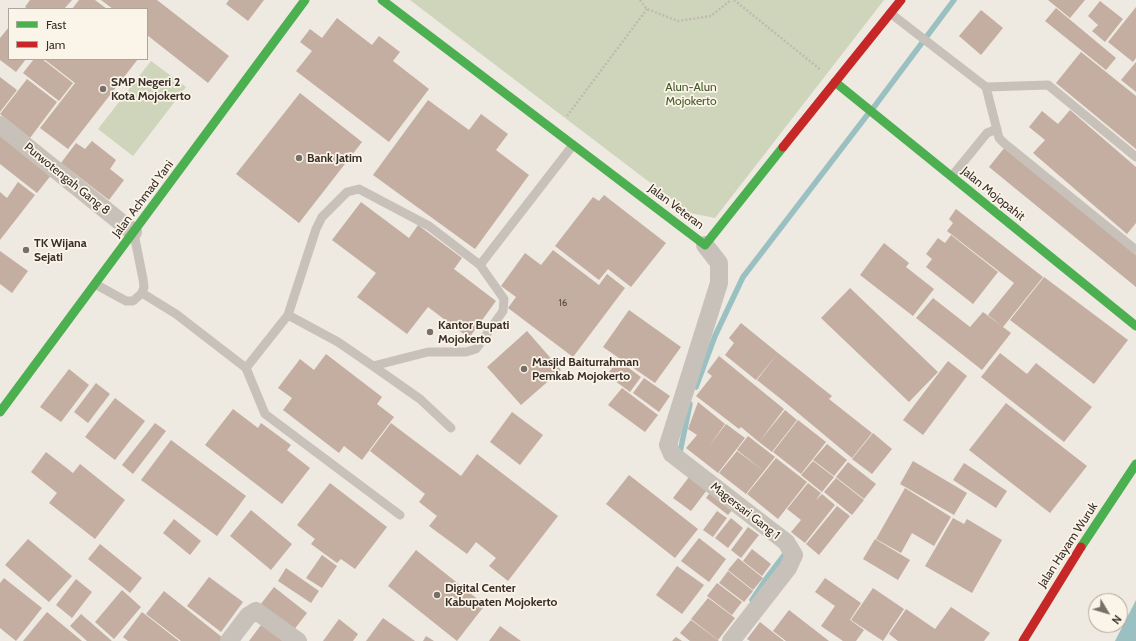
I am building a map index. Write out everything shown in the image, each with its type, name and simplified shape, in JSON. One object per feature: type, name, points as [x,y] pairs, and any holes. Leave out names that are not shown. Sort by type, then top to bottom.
[{"type":"street","name":"Jalan Achmad Yani","points":[[0,412],[306,0]]},
{"type":"street","name":"Jalan Veteran","points":[[382,0],[705,245],[900,0]]},
{"type":"street","name":"Jalan Mojopahit","points":[[835,82],[1136,326]]},
{"type":"street","name":"Purwotengah Gang 8","points":[[0,125],[133,232]]},
{"type":"street","name":"Magersari Gang 1","points":[[705,245],[719,263],[719,283],[668,445],[678,459],[786,542],[794,555],[788,568],[731,641]]},
{"type":"street","name":"Jalan Hayam Wuruk","points":[[1023,641],[1056,585],[1136,464]]},
{"type":"street","points":[[228,641],[248,616],[256,611],[298,641]]},
{"type":"lane","points":[[890,13],[986,88],[999,138],[1004,143],[1136,250]]},
{"type":"lane","points":[[986,88],[1048,85],[1136,157]]},
{"type":"lane","points":[[952,176],[987,133],[997,129]]},
{"type":"lane","points":[[480,265],[573,144]]},
{"type":"lane","points":[[246,368],[288,315],[316,229],[322,217],[346,192],[359,189],[429,226],[480,265],[504,299],[503,311],[476,349],[466,352],[428,352],[372,366]]},
{"type":"lane","points":[[95,284],[126,301],[133,301],[142,293],[144,287],[143,279],[133,232]]},
{"type":"lane","points":[[142,293],[176,314],[246,368],[265,414],[400,515]]},
{"type":"lane","points":[[288,315],[338,342],[420,399],[451,428]]},
{"type":"path","points":[[640,0],[647,9],[678,21],[711,16],[733,0],[835,82]]},
{"type":"path","points":[[555,131],[647,9]]},
{"type":"green space","name":"Alun-Alun Mojokerto","points":[[410,0],[884,0],[715,218],[690,213]]},
{"type":"green space","points":[[151,61],[186,87],[133,156],[98,129]]},
{"type":"water","points":[[1136,600],[1136,641],[1115,641],[1119,633],[1128,633],[1128,616]]},
{"type":"building","points":[[30,0],[72,0],[65,8],[25,7]]},
{"type":"building","points":[[79,0],[95,0],[106,8],[73,8]]},
{"type":"building","points":[[101,0],[157,0],[229,56],[208,83],[148,36],[148,8],[112,8]]},
{"type":"building","points":[[229,0],[264,0],[248,21],[226,4]]},
{"type":"building","points":[[1048,0],[1085,0],[1070,18]]},
{"type":"building","points":[[1100,1],[1123,19],[1105,42],[1092,31],[1098,25],[1088,16]]},
{"type":"building","points":[[1136,7],[1136,58],[1133,62],[1108,42]]},
{"type":"building","points":[[1056,8],[1116,58],[1106,70],[1045,21]]},
{"type":"building","points":[[981,10],[1003,28],[981,55],[959,36]]},
{"type":"building","points":[[337,18],[372,45],[379,36],[400,52],[393,61],[429,89],[389,142],[296,71],[312,51],[300,42],[310,29],[322,38]]},
{"type":"building","points":[[8,28],[8,60],[25,60],[16,72],[0,60],[0,38]]},
{"type":"building","points":[[1081,52],[1136,96],[1136,149],[1056,83]]},
{"type":"building","points":[[33,60],[43,60],[73,83],[59,101],[23,73]]},
{"type":"building","points":[[45,60],[137,60],[68,149],[40,128],[75,83]]},
{"type":"building","points":[[1136,62],[1136,92],[1121,80]]},
{"type":"building","points":[[0,77],[17,90],[0,112]]},
{"type":"building","points":[[27,79],[57,102],[30,138],[0,114]]},
{"type":"building","name":"Bank Jatim","points":[[300,93],[362,142],[299,223],[236,174]]},
{"type":"building","points":[[428,100],[469,130],[481,114],[508,134],[496,150],[529,175],[475,249],[373,175]]},
{"type":"building","points":[[1070,110],[1136,167],[1136,223],[1127,234],[1033,153],[1045,140],[1029,127],[1042,111],[1058,124]]},
{"type":"building","points":[[0,134],[52,174],[37,193],[0,164]]},
{"type":"building","points":[[92,141],[116,160],[110,169],[124,180],[109,200],[61,163],[76,143],[85,149]]},
{"type":"building","points":[[1005,147],[1136,255],[1136,287],[989,167]]},
{"type":"building","points":[[18,182],[35,195],[0,240],[0,192],[7,198]]},
{"type":"building","points":[[604,195],[666,243],[631,287],[608,269],[599,280],[555,246],[593,197],[599,201]]},
{"type":"building","points":[[361,202],[409,238],[418,225],[462,258],[454,269],[496,301],[469,338],[428,307],[407,334],[357,297],[376,273],[332,240]]},
{"type":"building","points":[[956,209],[1043,277],[1003,327],[988,315],[1014,283],[947,231],[953,223],[949,219]]},
{"type":"building","points":[[951,235],[998,272],[973,304],[926,267],[932,259],[926,254],[938,238],[945,243]]},
{"type":"building","points":[[884,243],[909,263],[906,267],[934,289],[913,316],[860,275]]},
{"type":"building","points":[[553,250],[599,285],[607,274],[625,288],[573,357],[508,308],[516,297],[501,286],[525,253],[541,265]]},
{"type":"building","points":[[0,251],[28,271],[12,293],[0,284]]},
{"type":"building","points":[[1044,277],[1128,340],[1094,384],[1010,320]]},
{"type":"building","points":[[850,288],[938,372],[909,402],[821,318]]},
{"type":"building","points":[[933,298],[970,327],[983,312],[1011,333],[982,370],[916,318]]},
{"type":"building","points":[[629,310],[681,347],[655,383],[603,347]]},
{"type":"building","points":[[741,323],[778,353],[756,380],[725,355],[734,343],[729,338]]},
{"type":"building","name":"Masjid Baiturrahman Pemkab Mojokerto","points":[[527,331],[561,370],[521,405],[487,367]]},
{"type":"building","points":[[778,353],[807,376],[786,403],[757,380]]},
{"type":"building","points":[[1000,353],[1027,374],[1036,363],[1092,407],[1064,442],[981,377]]},
{"type":"building","points":[[326,354],[382,397],[377,404],[394,417],[362,460],[344,446],[339,453],[283,410],[292,398],[278,388],[300,359],[314,370]]},
{"type":"building","points":[[719,356],[784,409],[759,442],[741,427],[739,429],[696,396],[712,376],[707,372]]},
{"type":"building","points":[[618,360],[641,377],[630,392],[607,375]]},
{"type":"building","points":[[948,361],[967,376],[923,435],[903,420]]},
{"type":"building","points":[[69,369],[89,385],[61,422],[40,407]]},
{"type":"building","points":[[807,376],[832,396],[829,399],[872,433],[852,458],[786,403]]},
{"type":"building","points":[[644,378],[670,396],[659,412],[633,393]]},
{"type":"building","points":[[96,383],[110,394],[88,423],[74,412]]},
{"type":"building","points":[[622,388],[658,415],[645,432],[608,405]]},
{"type":"building","points":[[115,398],[145,421],[115,460],[85,437]]},
{"type":"building","points":[[698,402],[725,424],[709,446],[726,424],[745,438],[718,473],[686,448],[697,435],[688,429]]},
{"type":"building","points":[[1006,403],[1087,466],[1050,513],[969,450]]},
{"type":"building","points":[[233,409],[258,428],[261,423],[291,445],[287,450],[310,468],[282,504],[205,445]]},
{"type":"building","points":[[785,410],[797,420],[772,452],[759,442]]},
{"type":"building","points":[[512,412],[543,435],[520,465],[490,442]]},
{"type":"building","points":[[798,420],[826,442],[801,474],[773,452]]},
{"type":"building","points":[[155,423],[166,431],[133,474],[122,465]]},
{"type":"building","points":[[391,423],[461,476],[477,454],[558,516],[508,581],[489,566],[496,558],[476,542],[467,554],[429,526],[437,516],[419,502],[425,494],[370,451]]},
{"type":"building","points":[[873,433],[892,449],[872,474],[852,459]]},
{"type":"building","points":[[748,436],[775,457],[764,471],[737,450]]},
{"type":"building","points":[[171,440],[246,496],[217,536],[141,480]]},
{"type":"building","points":[[827,444],[847,460],[834,476],[813,460]]},
{"type":"building","points":[[737,451],[764,471],[746,494],[719,473]]},
{"type":"building","points":[[46,452],[73,473],[80,464],[125,500],[95,539],[49,503],[57,493],[31,472]]},
{"type":"building","points":[[776,458],[807,482],[778,519],[747,494]]},
{"type":"building","points":[[813,461],[834,477],[822,492],[801,475]]},
{"type":"building","points":[[913,461],[967,493],[954,515],[900,484]]},
{"type":"building","points":[[848,462],[876,484],[864,499],[836,477]]},
{"type":"building","points":[[964,463],[1007,491],[996,508],[953,480]]},
{"type":"building","points":[[629,475],[698,529],[675,558],[606,504]]},
{"type":"building","points":[[689,477],[707,490],[691,511],[673,498]]},
{"type":"building","points":[[836,478],[864,500],[852,515],[824,492]]},
{"type":"building","points":[[330,483],[387,527],[355,569],[341,559],[337,563],[311,544],[315,539],[297,525]]},
{"type":"building","points":[[808,483],[821,493],[816,500],[822,494],[835,505],[805,543],[791,532],[801,520],[787,509]]},
{"type":"building","points":[[905,488],[951,517],[934,546],[912,533],[901,553],[876,539]]},
{"type":"building","points":[[711,491],[733,509],[728,515],[706,498]]},
{"type":"building","points":[[837,506],[850,516],[819,555],[806,544]]},
{"type":"building","points":[[251,510],[292,544],[271,570],[230,536]]},
{"type":"building","points":[[717,511],[727,518],[713,537],[703,530]]},
{"type":"building","points":[[731,518],[743,528],[728,548],[715,538]]},
{"type":"building","points":[[953,518],[964,524],[967,519],[1002,540],[972,593],[925,566]]},
{"type":"building","points":[[174,519],[201,541],[190,555],[163,533]]},
{"type":"building","points":[[748,527],[759,535],[741,558],[731,550]]},
{"type":"building","points":[[699,538],[726,559],[709,582],[681,561]]},
{"type":"building","points":[[28,539],[72,576],[49,602],[5,565]]},
{"type":"building","points":[[875,539],[910,560],[898,580],[863,559]]},
{"type":"building","points":[[100,544],[142,578],[130,593],[88,559]]},
{"type":"building","points":[[752,549],[771,564],[762,576],[743,561]]},
{"type":"building","name":"Digital Center Kabupaten Mojokerto","points":[[416,550],[485,605],[457,641],[388,586]]},
{"type":"building","points":[[322,555],[337,566],[322,588],[306,578]]},
{"type":"building","points":[[738,558],[763,578],[753,590],[728,570]]},
{"type":"building","points":[[677,566],[704,585],[682,614],[656,595]]},
{"type":"building","points":[[286,568],[319,591],[311,603],[278,581]]},
{"type":"building","points":[[728,571],[753,591],[744,602],[719,583]]},
{"type":"building","points":[[209,577],[243,602],[221,632],[187,606]]},
{"type":"building","points":[[4,578],[42,608],[16,641],[0,628],[0,583]]},
{"type":"building","points":[[825,578],[861,603],[850,620],[864,630],[856,641],[843,641],[821,626],[835,606],[815,592]]},
{"type":"building","points":[[76,579],[92,592],[72,618],[56,605]]},
{"type":"building","points":[[717,583],[742,602],[732,615],[707,596]]},
{"type":"building","points":[[274,587],[307,613],[293,631],[260,605]]},
{"type":"building","points":[[873,588],[904,609],[883,641],[851,620]]},
{"type":"building","points":[[122,590],[141,607],[114,639],[95,622]]},
{"type":"building","points":[[164,591],[223,638],[220,641],[181,641],[146,614]]},
{"type":"building","points":[[708,598],[735,618],[718,640],[691,619]]},
{"type":"building","points":[[951,607],[990,633],[984,641],[898,641],[889,634],[906,609],[935,629]]},
{"type":"building","points":[[789,610],[829,641],[786,641],[773,631]]},
{"type":"building","points":[[47,612],[82,641],[23,641]]},
{"type":"building","points":[[142,612],[179,641],[128,641],[123,637]]},
{"type":"building","points":[[81,614],[112,641],[87,641],[70,626]]},
{"type":"building","points":[[383,618],[415,641],[366,641]]},
{"type":"building","points":[[339,619],[358,634],[353,641],[323,641]]},
{"type":"building","points":[[691,620],[719,641],[690,641],[680,633]]},
{"type":"building","points":[[760,622],[784,641],[750,641],[747,639]]},
{"type":"building","points":[[261,625],[283,641],[249,641]]},
{"type":"building","points":[[500,626],[521,641],[489,641]]},
{"type":"building","points":[[426,636],[434,641],[423,641]]},
{"type":"building","points":[[676,637],[682,641],[672,641]]},
{"type":"waterway","points":[[874,107],[954,0]]},
{"type":"waterway","points":[[696,387],[715,336],[743,277],[868,114]]},
{"type":"waterway","points":[[679,457],[690,404]]},
{"type":"waterway","points":[[752,600],[788,550]]},
{"type":"traffic: fast","points":[[0,412],[305,0]]},
{"type":"traffic: fast","points":[[382,0],[705,245],[783,147]]},
{"type":"traffic: fast","points":[[835,82],[1136,326]]},
{"type":"traffic: fast","points":[[1081,547],[1136,464]]},
{"type":"traffic: jam","points":[[783,147],[901,0]]},
{"type":"traffic: jam","points":[[1023,641],[1081,547]]},
{"type":"place","name":"SMP Negeri 2 Kota Mojokerto","points":[[103,89]]},
{"type":"place","name":"Bank Jatim","points":[[299,158]]},
{"type":"place","name":"TK Wijana Sejati","points":[[26,250]]},
{"type":"place","name":"Kantor Bupati Mojokerto","points":[[430,332]]},
{"type":"place","name":"Masjid Baiturrahman Pemkab Mojokerto","points":[[524,369]]},
{"type":"place","name":"Digital Center Kabupaten Mojokerto","points":[[437,595]]}]
